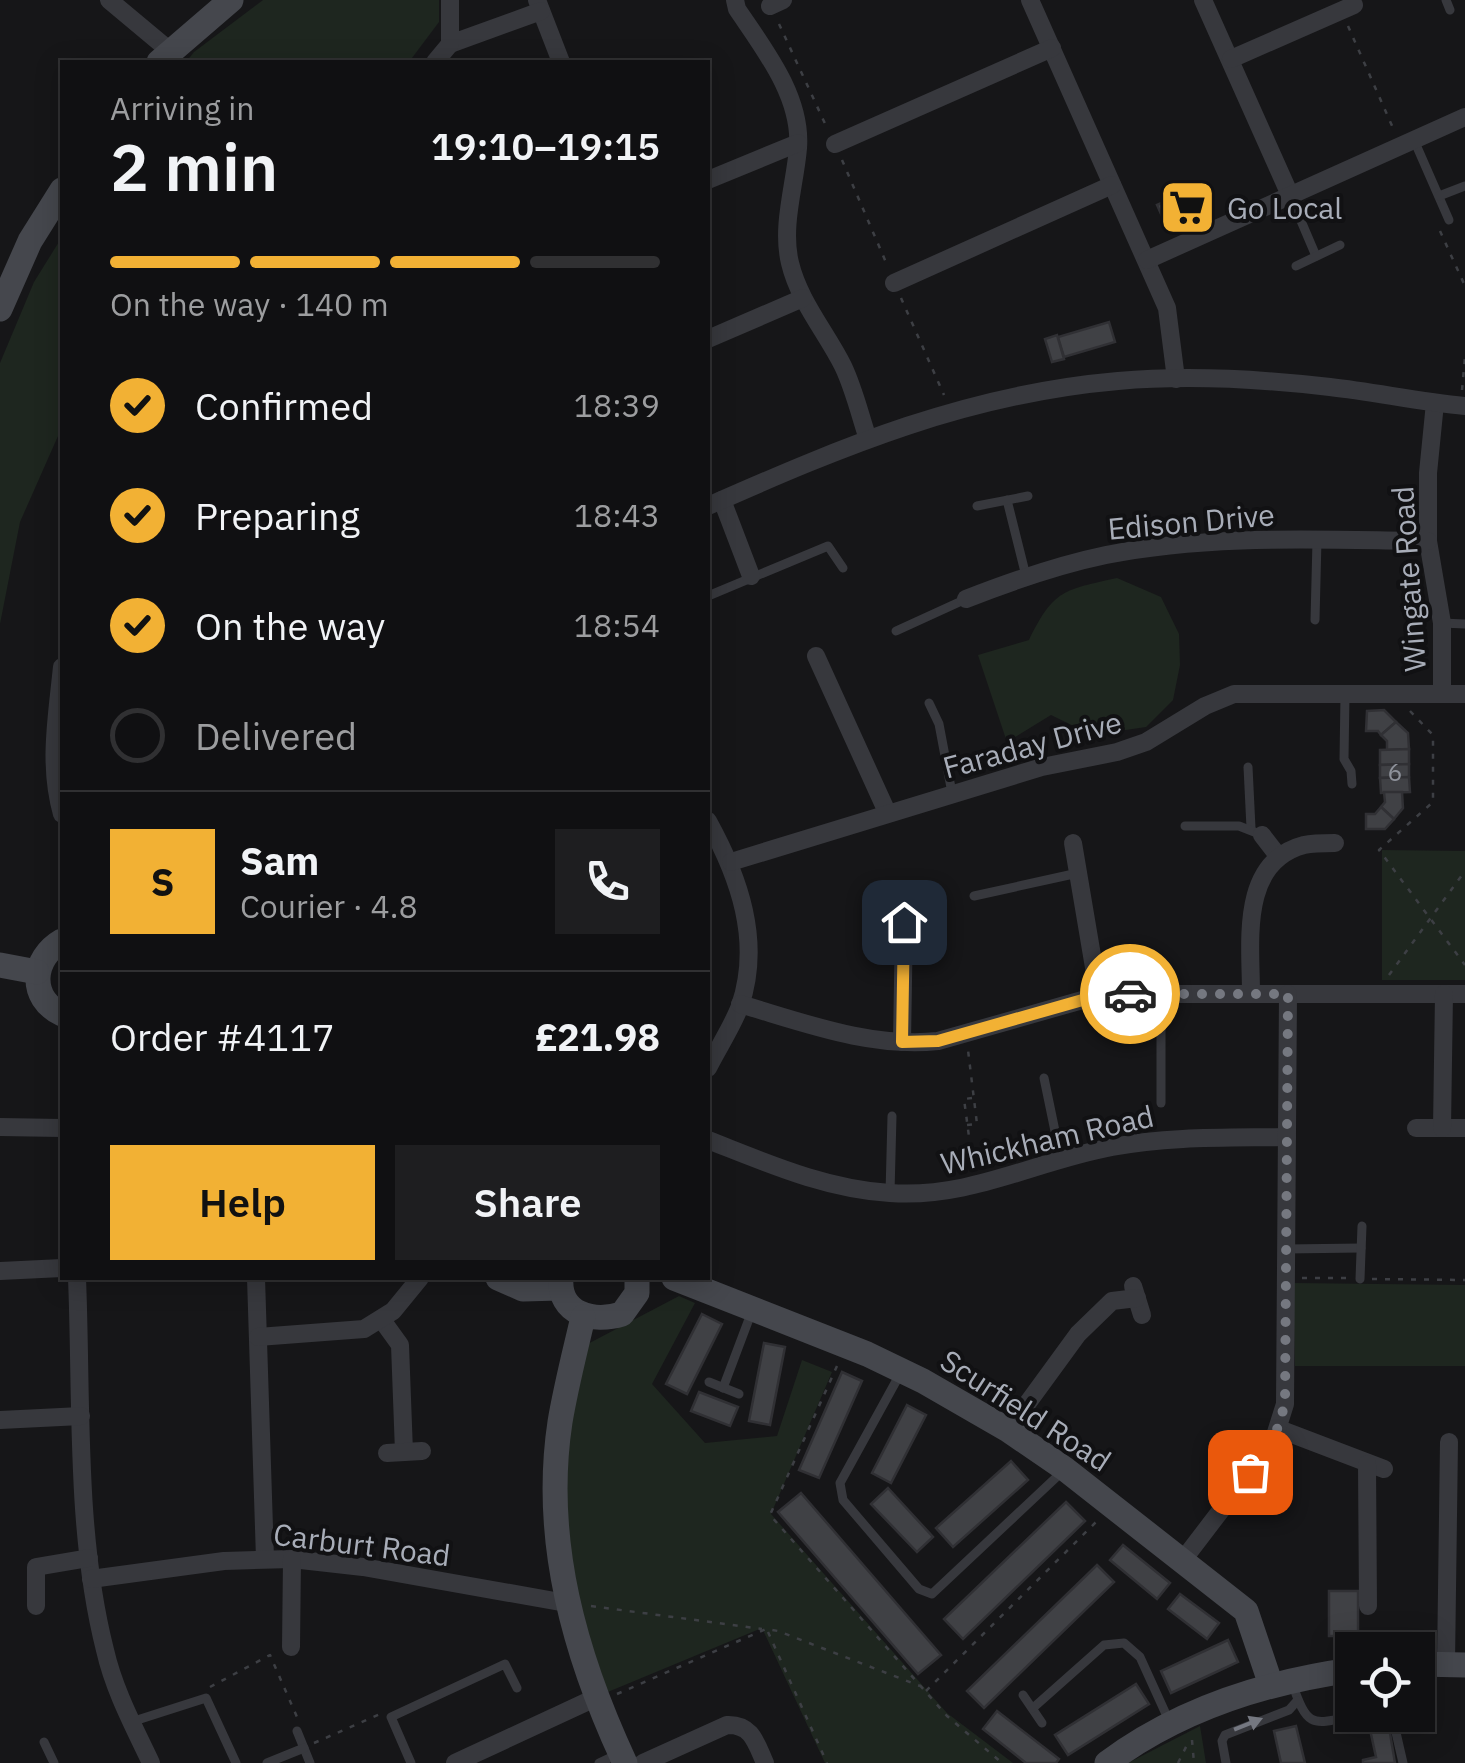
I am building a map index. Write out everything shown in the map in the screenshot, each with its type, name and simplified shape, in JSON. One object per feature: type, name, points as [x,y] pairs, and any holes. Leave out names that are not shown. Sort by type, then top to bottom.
[{"type":"street","points":[[109,0],[165,57],[231,0]]},
{"type":"street","points":[[450,0],[450,44]]},
{"type":"street","points":[[734,0],[773,63],[794,111],[798,144],[788,225],[789,262],[804,298],[844,368],[868,439]]},
{"type":"street","points":[[1030,0],[1167,308],[1176,380]]},
{"type":"street","points":[[1204,0],[1290,195]]},
{"type":"street","points":[[437,60],[450,44],[539,6],[560,60]]},
{"type":"street","points":[[1231,59],[1340,7]]},
{"type":"street","points":[[835,144],[1052,48]]},
{"type":"street","points":[[1147,260],[1465,117]]},
{"type":"street","points":[[710,179],[798,144]]},
{"type":"street","points":[[894,283],[1112,185]]},
{"type":"street","points":[[0,310],[30,242],[60,193]]},
{"type":"street","points":[[710,338],[804,298]]},
{"type":"street","points":[[751,576],[715,503],[838,448],[951,410],[1038,390],[1120,381],[1176,380],[1329,387],[1462,406]]},
{"type":"street","name":"Wingate Road","points":[[1435,403],[1428,472],[1428,542],[1442,623],[1442,692]]},
{"type":"street","name":"Edison Drive","points":[[966,599],[1026,576],[1106,555],[1173,546],[1250,539],[1428,542]]},
{"type":"street","points":[[816,656],[888,812]]},
{"type":"street","points":[[60,686],[53,755],[60,807]]},
{"type":"street","name":"Faraday Drive","points":[[731,862],[1042,767],[1118,752],[1146,742],[1205,706],[1234,694],[1465,694]]},
{"type":"street","points":[[710,825],[731,862],[747,920],[747,966],[740,1004],[710,1064]]},
{"type":"street","points":[[1257,832],[1279,857]]},
{"type":"street","points":[[1251,993],[1251,910],[1259,882],[1279,857],[1303,845],[1335,842]]},
{"type":"street","points":[[1072,843],[1099,997]]},
{"type":"street","points":[[902,1042],[904,922]]},
{"type":"street","points":[[60,942],[50,949],[37,972],[44,1000],[60,1012]]},
{"type":"street","points":[[0,965],[37,972]]},
{"type":"street","points":[[740,1004],[861,1039],[902,1042],[938,1041],[1099,997],[1161,992],[1465,994]]},
{"type":"street","points":[[1183,1560],[1273,1442],[1285,1404],[1288,994]]},
{"type":"street","points":[[1442,1128],[1444,994]]},
{"type":"street","points":[[0,1127],[60,1128]]},
{"type":"street","points":[[1416,1128],[1465,1128]]},
{"type":"street","name":"Whickham Road","points":[[710,1141],[800,1176],[890,1194],[976,1187],[1110,1148],[1172,1138],[1286,1137]]},
{"type":"street","points":[[0,1270],[60,1268]]},
{"type":"street","points":[[77,1280],[91,1579],[105,1654],[151,1763]]},
{"type":"street","points":[[256,1280],[265,1558]]},
{"type":"street","points":[[258,1336],[364,1328],[382,1320],[418,1280]]},
{"type":"street","points":[[503,1280],[523,1289],[560,1283],[564,1299],[583,1317],[609,1318],[622,1314],[637,1293],[637,1280]]},
{"type":"street","name":"Scurfield Road","points":[[679,1280],[902,1371],[1008,1430],[1065,1469],[1246,1611],[1286,1689]]},
{"type":"street","points":[[1008,1430],[1078,1334],[1112,1300],[1138,1300]]},
{"type":"street","points":[[583,1317],[557,1453],[558,1546],[566,1603],[597,1700],[622,1760],[728,1725],[741,1725],[751,1733],[765,1763]]},
{"type":"street","points":[[382,1320],[400,1344],[404,1452]]},
{"type":"street","points":[[0,1420],[81,1416]]},
{"type":"street","points":[[1279,1429],[1376,1466],[1362,1575],[1368,1606]]},
{"type":"street","points":[[1449,1442],[1456,1664]]},
{"type":"street","points":[[36,1606],[36,1567],[89,1558]]},
{"type":"street","points":[[290,1647],[292,1558]]},
{"type":"street","name":"Carburt Road","points":[[91,1579],[292,1558],[566,1603]]},
{"type":"street","points":[[1107,1763],[1181,1730],[1222,1701],[1335,1675]]},
{"type":"street","points":[[455,1763],[597,1700]]},
{"type":"lane","points":[[1407,143],[1449,220]]},
{"type":"lane","points":[[1439,196],[1465,186]]},
{"type":"lane","points":[[1290,195],[1316,256]]},
{"type":"lane","points":[[1296,266],[1340,245]]},
{"type":"lane","points":[[978,506],[1028,496]]},
{"type":"lane","points":[[1007,500],[1026,576]]},
{"type":"lane","points":[[1316,540],[1316,620]]},
{"type":"lane","points":[[710,595],[828,546],[844,568]]},
{"type":"lane","points":[[896,631],[966,599]]},
{"type":"lane","points":[[1442,623],[1465,624]]},
{"type":"lane","points":[[1346,692],[1344,759],[1352,784]]},
{"type":"lane","points":[[930,703],[952,793]]},
{"type":"lane","points":[[1185,826],[1257,832],[1248,767]]},
{"type":"lane","points":[[974,896],[1078,872]]},
{"type":"lane","points":[[1161,992],[1161,1103]]},
{"type":"lane","points":[[1044,1078],[1062,1160]]},
{"type":"lane","points":[[890,1194],[892,1116]]},
{"type":"lane","points":[[1360,1278],[1362,1226]]},
{"type":"lane","points":[[1286,1249],[1361,1248]]},
{"type":"lane","points":[[723,1388],[753,1309]]},
{"type":"lane","points":[[902,1371],[840,1483],[843,1500],[919,1589],[932,1594],[1065,1469]]},
{"type":"lane","points":[[709,1382],[739,1394]]},
{"type":"lane","points":[[1033,1708],[1104,1645],[1124,1642],[1140,1658],[1181,1730]]},
{"type":"lane","points":[[411,1763],[390,1717],[505,1664],[517,1688]]},
{"type":"lane","points":[[1286,1689],[1304,1715],[1319,1722],[1335,1719]]},
{"type":"lane","points":[[1226,1763],[1225,1735],[1289,1710],[1286,1689]]},
{"type":"lane","points":[[1023,1694],[1042,1723]]},
{"type":"lane","points":[[131,1722],[206,1698],[236,1763]]},
{"type":"lane","points":[[297,1730],[310,1763]]},
{"type":"lane","points":[[1396,1732],[1404,1763]]},
{"type":"lane","points":[[44,1742],[54,1763]]},
{"type":"lane","points":[[267,1763],[304,1748]]},
{"type":"path","points":[[776,3],[951,410]]},
{"type":"path","points":[[1340,7],[1407,143]]},
{"type":"path","points":[[1449,220],[1438,228],[1465,286]]},
{"type":"path","points":[[1462,406],[1465,357]]},
{"type":"path","points":[[1392,692],[1433,736],[1433,802],[1378,850],[1465,964]]},
{"type":"path","points":[[1374,994],[1465,872]]},
{"type":"path","points":[[966,1033],[976,1124],[967,1125]]},
{"type":"path","points":[[973,1097],[964,1099],[976,1187]]},
{"type":"path","points":[[1286,1278],[1465,1280]]},
{"type":"path","points":[[845,1346],[770,1514],[947,1716],[1002,1763]]},
{"type":"path","points":[[926,1692],[1112,1506]]},
{"type":"path","points":[[566,1603],[778,1630],[922,1686]]},
{"type":"path","points":[[597,1700],[766,1630]]},
{"type":"path","points":[[766,1630],[827,1763]]},
{"type":"path","points":[[206,1698],[210,1686],[270,1655],[297,1714],[297,1730]]},
{"type":"path","points":[[304,1748],[378,1714],[390,1717]]},
{"type":"path","points":[[1178,1763],[1181,1730]]},
{"type":"path","points":[[1181,1730],[1194,1763]]},
{"type":"shaded area","points":[[263,0],[439,0],[439,22],[410,60],[188,60]]},
{"type":"shaded area","points":[[60,240],[60,432],[20,522],[0,624],[0,363],[34,282]]},
{"type":"shaded area","points":[[1117,578],[1161,597],[1179,634],[1180,665],[1173,700],[1146,727],[1092,735],[1051,715],[1007,742],[978,655],[1029,640],[1046,610],[1072,589]]},
{"type":"shaded area","points":[[1382,850],[1465,851],[1465,980],[1382,980]]},
{"type":"shaded area","points":[[1293,1283],[1465,1285],[1465,1366],[1295,1366]]},
{"type":"shaded area","points":[[679,1296],[695,1303],[652,1384],[705,1443],[777,1436],[802,1360],[832,1372],[771,1514],[947,1713],[1013,1763],[825,1763],[762,1628],[603,1694],[561,1545],[569,1410],[580,1348]]},
{"type":"shaded area","points":[[1200,1726],[1206,1763],[1128,1763]]},
{"type":"building","points":[[1203,185],[1211,204],[1165,223],[1157,205]]},
{"type":"building","points":[[1109,322],[1115,342],[1064,357],[1058,337]]},
{"type":"building","points":[[1057,335],[1064,359],[1052,362],[1045,339]]},
{"type":"building","points":[[1384,710],[1396,722],[1381,735],[1378,731],[1366,731],[1367,711]]},
{"type":"building","points":[[1396,722],[1408,733],[1409,749],[1387,750],[1387,741],[1381,735]]},
{"type":"building","points":[[1409,749],[1409,764],[1380,765],[1380,750]]},
{"type":"building","points":[[1409,764],[1409,777],[1380,778],[1380,765]]},
{"type":"building","points":[[1409,777],[1410,792],[1381,793],[1380,778]]},
{"type":"building","points":[[1384,792],[1402,792],[1403,808],[1394,819],[1381,807]]},
{"type":"building","points":[[1381,807],[1394,819],[1385,829],[1366,829],[1366,814],[1375,814]]},
{"type":"building","points":[[702,1314],[722,1324],[687,1394],[666,1384]]},
{"type":"building","points":[[764,1343],[785,1347],[770,1425],[749,1421]]},
{"type":"building","points":[[842,1372],[862,1381],[819,1478],[799,1470]]},
{"type":"building","points":[[699,1392],[738,1407],[730,1426],[691,1411]]},
{"type":"building","points":[[907,1405],[926,1415],[891,1483],[872,1473]]},
{"type":"building","points":[[1011,1461],[1028,1480],[953,1547],[936,1528]]},
{"type":"building","points":[[888,1488],[933,1537],[917,1552],[871,1504]]},
{"type":"building","points":[[801,1493],[941,1655],[918,1674],[778,1512]]},
{"type":"building","points":[[1066,1502],[1085,1521],[963,1639],[944,1619]]},
{"type":"building","points":[[1123,1545],[1170,1583],[1157,1599],[1110,1560]]},
{"type":"building","points":[[1097,1565],[1114,1582],[984,1708],[967,1691]]},
{"type":"building","points":[[1329,1591],[1358,1591],[1358,1632],[1335,1632],[1335,1636],[1329,1636]]},
{"type":"building","points":[[1180,1594],[1219,1623],[1207,1639],[1168,1609]]},
{"type":"building","points":[[1228,1640],[1238,1662],[1171,1693],[1161,1671]]},
{"type":"building","points":[[1136,1684],[1149,1704],[1068,1755],[1055,1735]]},
{"type":"building","points":[[997,1711],[1059,1759],[1056,1763],[1026,1763],[983,1729]]},
{"type":"building","points":[[1296,1726],[1305,1763],[1281,1763],[1274,1731]]},
{"type":"building","points":[[1371,1732],[1390,1732],[1395,1763],[1363,1763],[1376,1757]]},
{"type":"way so far","points":[[1130,994],[1288,994],[1285,1404],[1273,1442],[1250,1472]]},
{"type":"place","name":"Go Local","points":[[1188,207]]},
{"type":"route","points":[[904,922],[902,1042],[938,1041],[1086,999],[1130,994]]}]
